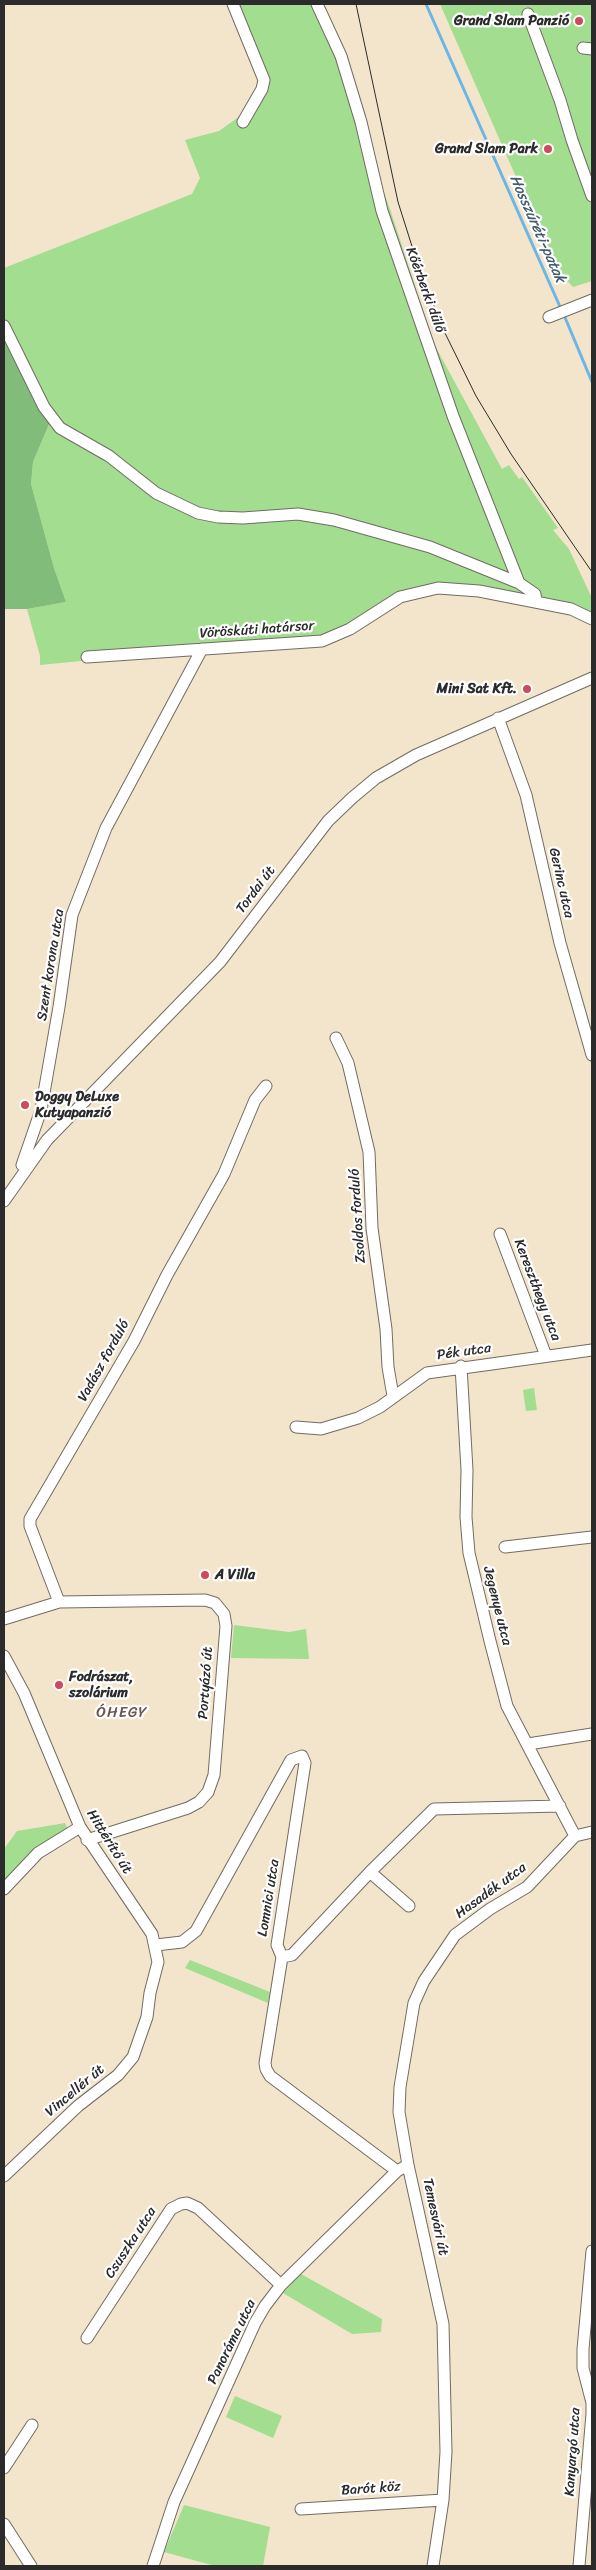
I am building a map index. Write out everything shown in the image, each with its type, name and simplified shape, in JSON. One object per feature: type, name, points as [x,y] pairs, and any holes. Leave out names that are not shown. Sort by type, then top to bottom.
[{"type":"street","points":[[233,4],[264,80],[262,89],[243,122]]},
{"type":"street","name":"Kőérberki dűlő","points":[[317,4],[342,56],[361,122],[382,211],[453,416],[519,583]]},
{"type":"street","points":[[528,14],[560,100],[592,196]]},
{"type":"street","points":[[552,316],[592,300]]},
{"type":"street","name":"Kőérberki dűlő","points":[[4,326],[44,407],[60,428],[109,456],[156,494],[198,513],[218,517],[243,518],[298,514],[334,520],[430,547],[519,583],[535,594],[536,602]]},
{"type":"street","name":"Vöröskúti határsor","points":[[87,657],[322,641],[350,629],[391,601],[422,590],[438,588],[479,591],[571,609],[592,619]]},
{"type":"street","name":"Szent korona utca","points":[[12,1190],[29,1149],[41,1110],[59,1007],[72,915],[103,834],[202,649]]},
{"type":"street","name":"Tordai út","points":[[4,1201],[38,1150],[52,1134],[220,962],[337,811],[391,769],[498,718],[592,678]]},
{"type":"street","name":"Gerinc utca","points":[[498,718],[526,796],[560,943],[592,1055]]},
{"type":"street","name":"Zsoldos forduló","points":[[336,1038],[348,1063],[369,1152],[372,1228],[393,1396]]},
{"type":"street","name":"Vadász forduló","points":[[59,1602],[30,1526],[30,1518],[134,1341],[167,1275],[224,1174],[255,1100],[266,1086]]},
{"type":"street","name":"Kereszthegy utca","points":[[500,1234],[546,1356]]},
{"type":"street","name":"Pék utca","points":[[296,1427],[321,1429],[358,1418],[380,1407],[427,1373],[461,1366],[592,1350]]},
{"type":"street","name":"Jegenye utca","points":[[461,1366],[467,1470],[466,1517],[469,1553],[507,1706],[575,1836]]},
{"type":"street","points":[[505,1547],[592,1537]]},
{"type":"street","name":"Portyázó út","points":[[59,1602],[205,1600],[215,1603],[224,1614],[226,1626],[214,1775],[208,1792],[199,1802],[188,1808],[87,1840]]},
{"type":"street","points":[[4,1619],[59,1602]]},
{"type":"street","name":"Hittérítő út","points":[[4,1656],[24,1693],[80,1827],[152,1934],[156,1945],[158,1962],[150,1993],[147,2017]]},
{"type":"street","points":[[528,1744],[592,1734]]},
{"type":"street","name":"Lomnici utca","points":[[156,1945],[182,1942],[196,1931],[291,1760],[302,1756],[305,1763],[277,1945],[282,1957]]},
{"type":"street","points":[[397,2171],[270,2076],[266,2069],[265,2063],[282,1957],[292,1955],[370,1872],[434,1809],[560,1806]]},
{"type":"street","points":[[4,1889],[38,1853],[80,1827]]},
{"type":"street","points":[[575,1836],[592,1832]]},
{"type":"street","name":"Hasadék utca","points":[[408,2165],[399,2112],[400,2087],[414,2003],[424,1981],[455,1935],[490,1909],[527,1887],[575,1836]]},
{"type":"street","points":[[370,1872],[409,1906]]},
{"type":"street","name":"Vincellér út","points":[[4,2176],[78,2106],[125,2068],[133,2057],[147,2017]]},
{"type":"street","name":"Temesvári út","points":[[397,2171],[408,2165],[443,2324],[446,2452],[443,2500],[433,2566]]},
{"type":"street","name":"Panoráma utca","points":[[153,2566],[174,2502],[255,2323],[282,2285],[397,2171]]},
{"type":"street","name":"Csuszka utca","points":[[87,2338],[166,2216],[172,2209],[181,2204],[187,2203],[198,2208],[282,2285]]},
{"type":"street","name":"Kanyargó utca","points":[[579,2566],[586,2552],[592,2414],[592,2403],[583,2368],[583,2349],[592,2251]]},
{"type":"street","points":[[4,2468],[32,2425]]},
{"type":"street","name":"Barót köz","points":[[301,2509],[443,2500]]},
{"type":"street","points":[[4,2524],[32,2566]]},
{"type":"green space","points":[[231,4],[317,4],[391,212],[434,344],[502,469],[509,465],[519,479],[522,477],[558,528],[553,530],[569,549],[592,598],[592,619],[479,591],[422,590],[337,636],[40,665],[40,656],[27,609],[66,602],[54,568],[31,484],[33,462],[50,422],[4,330],[4,268],[192,194],[200,178],[185,140],[219,131],[244,113],[261,86]]},
{"type":"green space","name":"Grand Slam Park","points":[[440,4],[592,4],[592,281],[573,287],[556,268]]},
{"type":"green space","points":[[4,330],[50,422],[33,462],[31,484],[54,568],[66,602],[27,609],[4,609]]},
{"type":"green space","points":[[534,1388],[537,1410],[526,1411],[523,1390]]},
{"type":"green space","points":[[234,1625],[289,1632],[306,1629],[309,1659],[231,1658]]},
{"type":"green space","points":[[65,1823],[68,1830],[4,1884],[4,1849],[17,1831]]},
{"type":"green space","points":[[190,1960],[270,1992],[268,2003],[185,1968]]},
{"type":"green space","points":[[301,2274],[382,2319],[381,2332],[352,2334],[283,2293]]},
{"type":"green space","points":[[235,2396],[282,2416],[273,2438],[226,2417]]},
{"type":"green space","points":[[184,2505],[270,2527],[263,2566],[215,2566],[164,2552]]},
{"type":"waterway","name":"Hosszúréti-patak","points":[[426,4],[561,309]]},
{"type":"waterway","name":"Hosszúréti-patak","points":[[564,315],[592,382]]},
{"type":"tram line","points":[[356,4],[398,202],[417,262],[444,331],[476,396],[511,454],[592,572]]},
{"type":"place","name":"Grand Slam Panzió","points":[[579,21]]},
{"type":"place","name":"Grand Slam Park","points":[[548,149]]},
{"type":"place","name":"Mini Sat Kft.","points":[[527,689]]},
{"type":"place","name":"Doggy DeLuxe Kutyapanzió","points":[[25,1105]]},
{"type":"place","name":"A Villa","points":[[205,1575]]},
{"type":"place","name":"Fodrászat, szolárium","points":[[59,1685]]},
{"type":"district","name":"ÓHEGY","points":[[122,1713]]}]
